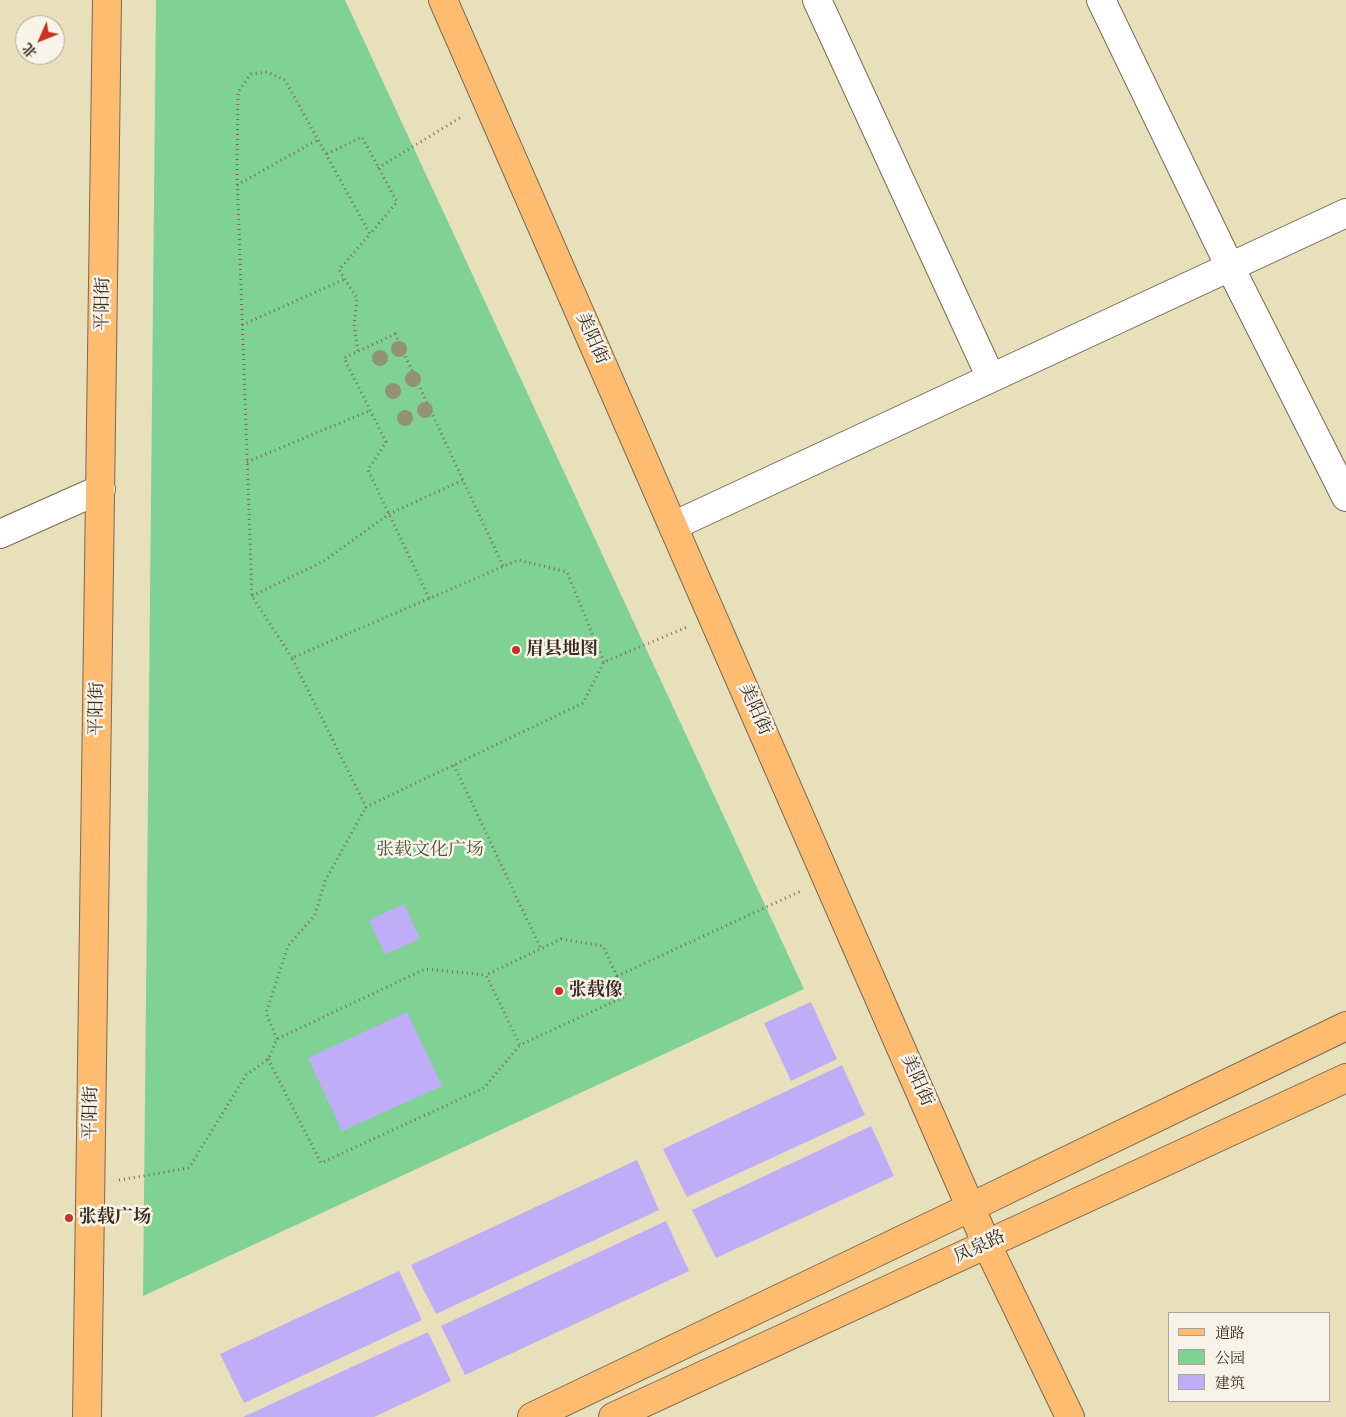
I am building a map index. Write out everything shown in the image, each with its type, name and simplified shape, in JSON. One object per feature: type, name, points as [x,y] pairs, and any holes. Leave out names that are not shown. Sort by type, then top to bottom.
[{"type":"main road","name":"平阳街","points":[[87,1417],[108,0]]},
{"type":"main road","name":"美阳街","points":[[444,0],[987,1245],[1070,1417]]},
{"type":"main road","points":[[532,1417],[1346,1026]]},
{"type":"main road","name":"凤泉路","points":[[613,1417],[1346,1078]]},
{"type":"street","points":[[817,0],[991,378]]},
{"type":"street","points":[[1101,0],[1230,267],[1346,498]]},
{"type":"street","points":[[673,526],[1346,213]]},
{"type":"street","points":[[0,534],[101,489]]},
{"type":"path","points":[[366,807],[292,658],[252,596],[237,185],[238,92],[250,74],[268,72],[286,80],[370,234]]},
{"type":"path","points":[[378,168],[488,101]]},
{"type":"path","points":[[328,154],[362,137],[397,202],[340,270],[357,298],[354,325],[358,351]]},
{"type":"path","points":[[237,185],[319,138]]},
{"type":"path","points":[[242,325],[345,279]]},
{"type":"path","points":[[429,598],[368,470],[386,442],[344,358],[395,334],[503,566]]},
{"type":"path","points":[[247,462],[371,410]]},
{"type":"path","points":[[252,596],[324,562],[389,514],[463,480]]},
{"type":"path","points":[[292,658],[518,560],[567,572],[604,662]]},
{"type":"path","points":[[277,1039],[266,1013],[288,946],[316,915],[325,881],[366,807],[583,703],[604,662],[713,616]]},
{"type":"path","points":[[454,765],[541,949]]},
{"type":"path","points":[[617,976],[828,879]]},
{"type":"path","points":[[91,1184],[189,1168],[246,1075],[268,1059],[277,1039],[425,969],[486,975],[561,940],[603,946],[626,996],[520,1045],[484,1088],[321,1163],[268,1059]]},
{"type":"path","points":[[486,975],[520,1045]]},
{"type":"green space","name":"张载文化广场","points":[[156,0],[345,0],[804,989],[143,1296]]},
{"type":"building","points":[[404,904],[420,939],[385,954],[369,920]]},
{"type":"building","points":[[811,1002],[837,1059],[791,1081],[764,1023]]},
{"type":"building","points":[[407,1012],[442,1086],[342,1131],[308,1058]]},
{"type":"building","points":[[842,1065],[865,1115],[687,1197],[663,1149]]},
{"type":"building","points":[[871,1126],[894,1176],[716,1258],[692,1210]]},
{"type":"building","points":[[637,1160],[659,1210],[436,1314],[411,1265]]},
{"type":"building","points":[[666,1221],[689,1271],[465,1375],[441,1326]]},
{"type":"building","points":[[399,1271],[422,1320],[244,1403],[220,1354]]},
{"type":"building","points":[[428,1332],[451,1381],[374,1417],[243,1417]]},
{"type":"place","name":"眉县地图","points":[[516,650]]},
{"type":"place","name":"张载像","points":[[559,991]]},
{"type":"place","name":"张载广场","points":[[69,1218]]}]
